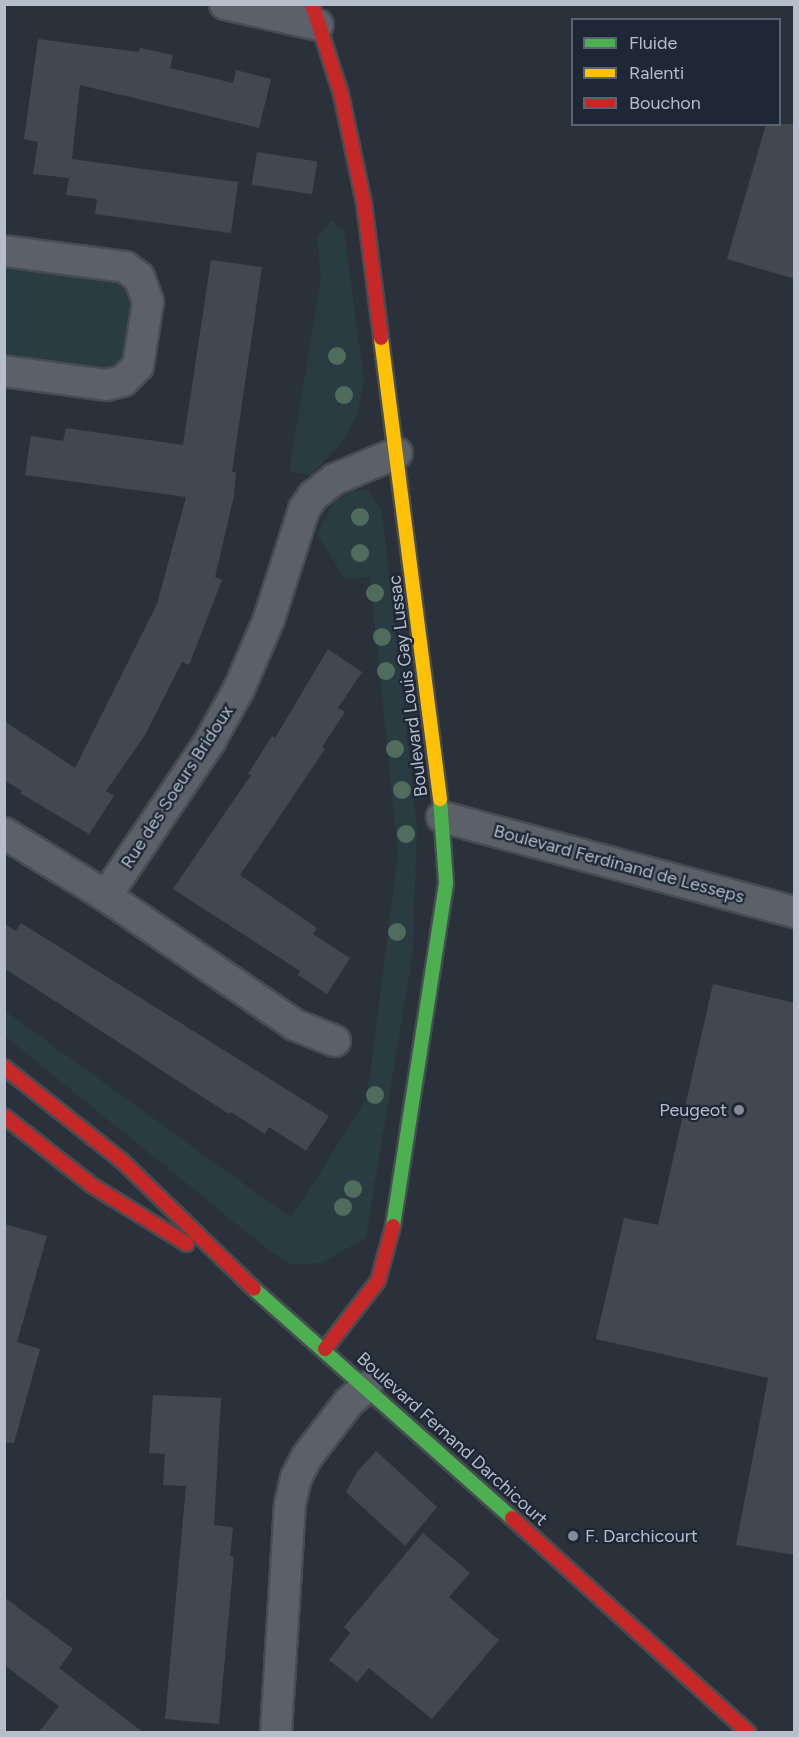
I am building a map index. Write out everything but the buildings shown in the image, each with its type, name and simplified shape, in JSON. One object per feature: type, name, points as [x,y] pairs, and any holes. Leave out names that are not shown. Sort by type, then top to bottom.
[{"type":"street","points":[[225,4],[315,15]]},
{"type":"street","name":"Boulevard Louis Gay Lussac","points":[[315,15],[355,149],[397,453],[442,817],[444,904],[389,1252],[378,1281],[325,1349]]},
{"type":"street","points":[[4,251],[124,267],[139,277],[148,303],[138,366],[123,381],[106,385],[4,371]]},
{"type":"street","name":"Rue des Soeurs Bridoux","points":[[106,896],[210,741],[239,689],[269,619],[304,509],[312,496],[335,479],[397,453]]},
{"type":"street","name":"Boulevard Ferdinand de Lesseps","points":[[442,817],[795,912]]},
{"type":"street","points":[[4,833],[106,896],[296,1025],[336,1041]]},
{"type":"street","name":"Boulevard Fernand Darchicourt","points":[[4,1067],[121,1160],[235,1273],[325,1349],[748,1732]]},
{"type":"street","name":"Boulevard Fernand Darchicourt","points":[[4,1116],[93,1186],[235,1273]]},
{"type":"street","points":[[276,1732],[290,1504],[296,1478],[306,1458],[349,1402],[366,1387]]},
{"type":"green space","points":[[332,221],[344,230],[364,380],[357,414],[342,443],[310,476],[289,471],[321,277],[317,237]]},
{"type":"green space","points":[[5,264],[124,281],[134,297],[125,363],[111,372],[5,358]]},
{"type":"green space","points":[[367,489],[382,511],[417,826],[413,951],[366,1238],[321,1263],[293,1265],[271,1252],[5,1036],[5,1011],[291,1218],[367,1098],[398,854],[370,577],[345,579],[317,534],[335,501],[352,491]]},
{"type":"traffic: fast","points":[[393,1226],[446,882],[440,799]]},
{"type":"traffic: fast","points":[[254,1289],[512,1518]]},
{"type":"traffic: slow","points":[[381,338],[440,799]]},
{"type":"traffic: jam","points":[[312,4],[341,94],[364,203],[381,338]]},
{"type":"traffic: jam","points":[[4,1067],[121,1160],[254,1289]]},
{"type":"traffic: jam","points":[[4,1116],[93,1186],[187,1244]]},
{"type":"traffic: jam","points":[[325,1349],[378,1281],[393,1226]]},
{"type":"traffic: jam","points":[[512,1518],[748,1732]]},
{"type":"place","name":"Peugeot","points":[[739,1110]]},
{"type":"place","name":"F. Darchicourt","points":[[573,1536]]}]
